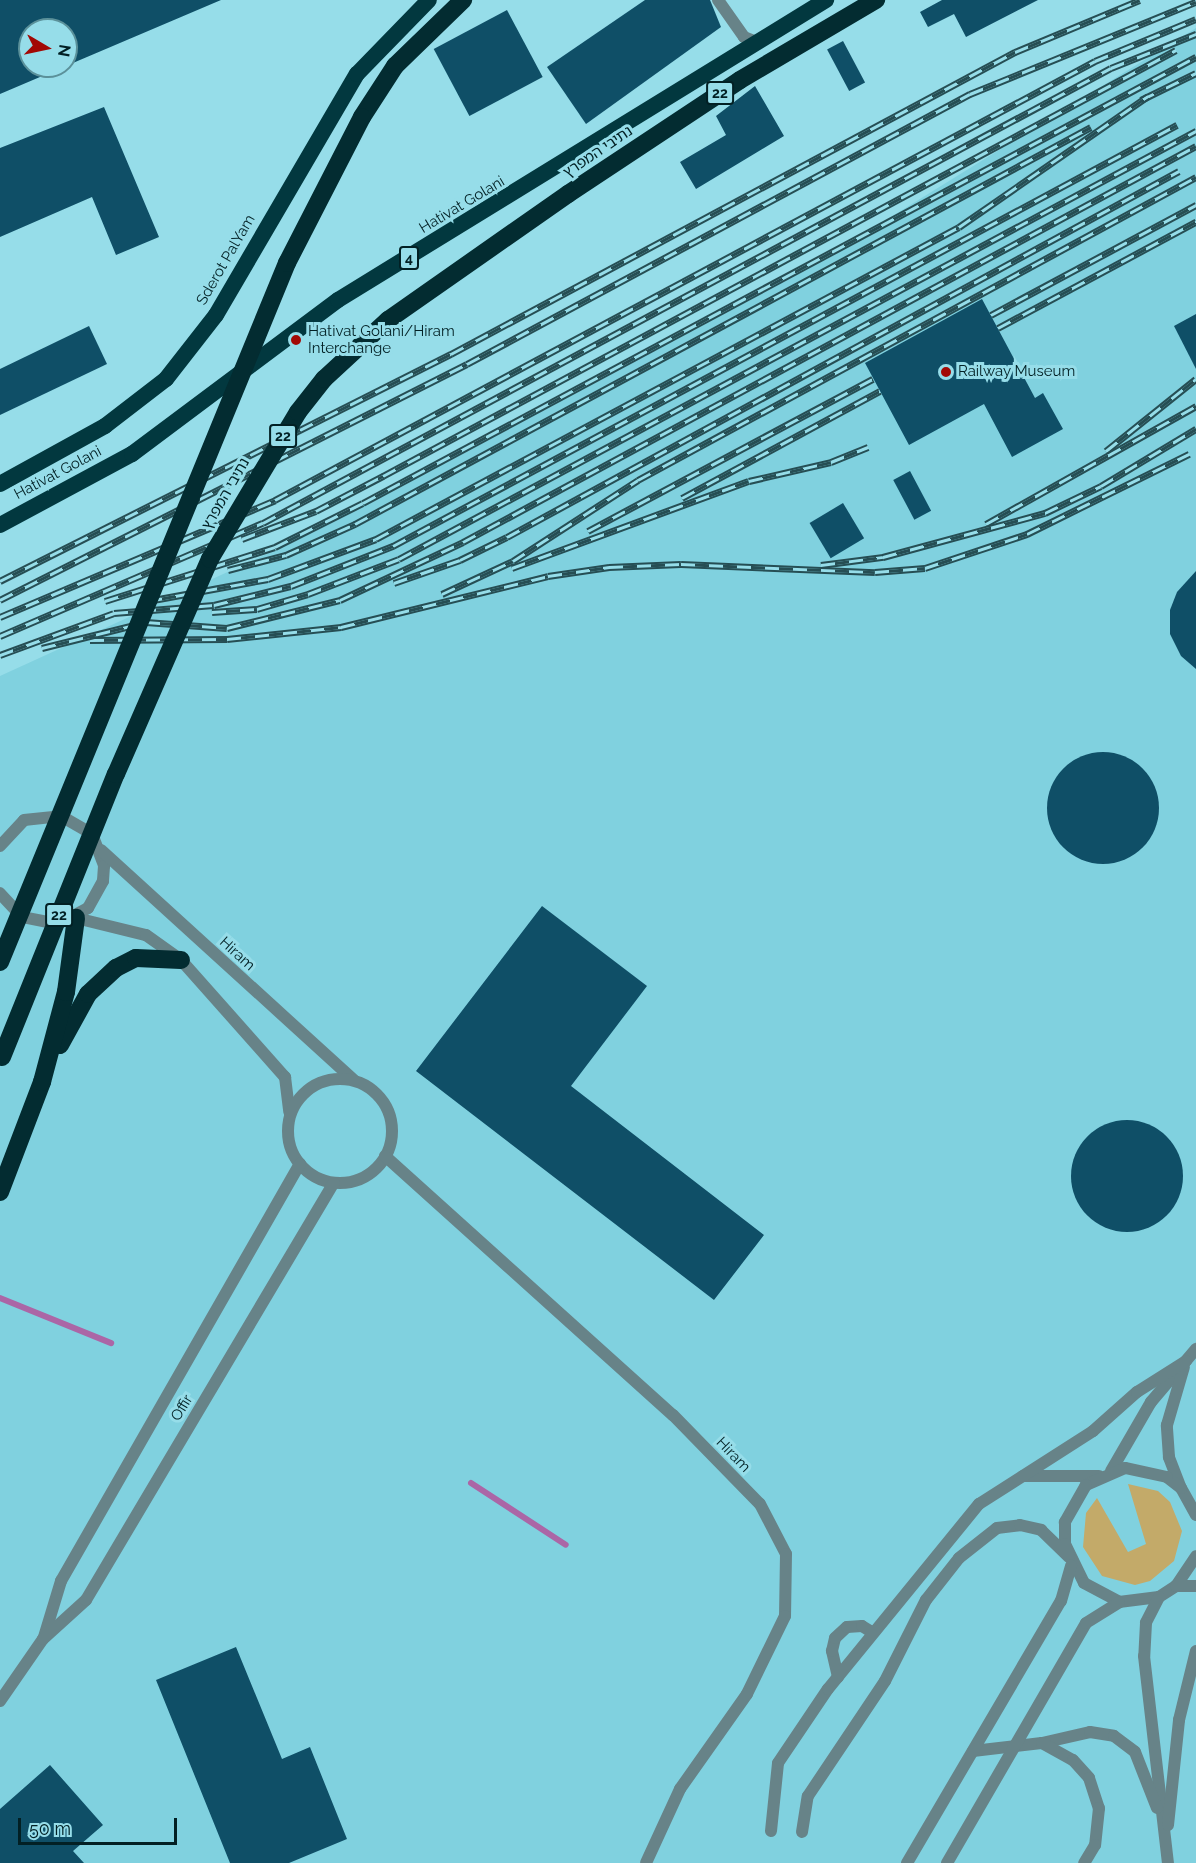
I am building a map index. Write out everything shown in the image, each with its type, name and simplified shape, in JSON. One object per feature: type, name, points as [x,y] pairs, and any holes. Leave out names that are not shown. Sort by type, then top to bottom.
[{"type":"highway","name":"Sderot PalYam","points":[[0,484],[105,426],[166,379],[216,315],[357,74],[429,0]]},
{"type":"highway","name":"22","points":[[0,962],[287,262],[362,117],[395,66],[463,0]]},
{"type":"highway","name":"Hativat Golani","points":[[0,525],[132,454],[338,300],[826,0]]},
{"type":"highway","name":"נתיבי המפרץ","points":[[1,1060],[116,774],[205,570],[244,495],[298,412],[324,379],[388,320],[568,194],[740,80],[876,0]]},
{"type":"highway","points":[[0,1192],[42,1082],[66,992],[76,918]]},
{"type":"highway","points":[[42,1082],[88,994],[116,968],[136,958],[181,960]]},
{"type":"street","points":[[718,0],[744,38],[757,42]]},
{"type":"street","name":"Hiram","points":[[5,831],[24,820],[61,816],[78,822],[101,850],[353,1080]]},
{"type":"street","points":[[0,846],[5,831]]},
{"type":"street","points":[[76,918],[88,908],[103,881],[101,850]]},
{"type":"street","points":[[0,893],[22,917],[39,924],[76,918],[147,935],[181,960],[285,1077],[290,1096],[288,1122],[292,1151],[300,1164],[334,1183],[363,1177],[385,1156],[392,1125],[388,1110],[368,1086],[353,1080],[319,1083],[304,1092],[288,1122]]},
{"type":"street","name":"Hiram","points":[[385,1156],[673,1415],[760,1504],[786,1554],[785,1616],[747,1694],[680,1789],[646,1863]]},
{"type":"street","name":"Offir","points":[[43,1639],[61,1581],[300,1164]]},
{"type":"street","name":"Offir","points":[[0,1701],[43,1639],[86,1600],[334,1183]]},
{"type":"street","points":[[907,1863],[1061,1602],[1070,1561],[1065,1522],[1073,1502],[1106,1474],[1151,1402],[1196,1349]]},
{"type":"street","points":[[771,1831],[778,1763],[838,1677],[979,1504],[1093,1431],[1137,1392],[1186,1360]]},
{"type":"street","points":[[1186,1360],[1167,1425],[1168,1457],[1196,1515]]},
{"type":"street","points":[[1021,1476],[1106,1474],[1147,1469],[1181,1488]]},
{"type":"street","points":[[802,1832],[808,1796],[885,1681],[926,1600],[959,1558],[997,1528],[1020,1525],[1041,1530],[1070,1561],[1084,1583],[1119,1602]]},
{"type":"street","points":[[947,1863],[1086,1623],[1119,1602],[1159,1597],[1176,1586],[1196,1556]]},
{"type":"street","points":[[1176,1586],[1196,1586]]},
{"type":"street","points":[[1159,1597],[1146,1623],[1144,1656],[1168,1863]]},
{"type":"street","points":[[838,1677],[831,1651],[835,1638],[848,1627],[862,1626],[873,1633]]},
{"type":"street","points":[[1166,1838],[1179,1720],[1196,1651]]},
{"type":"street","points":[[973,1751],[1017,1743],[1042,1743],[1090,1732],[1114,1736],[1136,1752],[1166,1838]]},
{"type":"street","points":[[1042,1743],[1073,1760],[1089,1778],[1099,1808],[1095,1845],[1085,1862]]},
{"type":"shaded area","points":[[1196,28],[1196,1863],[0,1863],[0,676],[293,542],[815,264]]},
{"type":"shaded area","points":[[1128,1484],[1158,1491],[1170,1502],[1182,1531],[1174,1561],[1150,1581],[1135,1585],[1102,1576],[1083,1547],[1086,1513],[1097,1498],[1128,1552],[1146,1544]]},
{"type":"building","points":[[0,0],[221,0],[78,61],[78,18],[18,18],[18,78],[38,78],[0,94]]},
{"type":"building","points":[[645,0],[710,0],[721,27],[586,124],[547,67]]},
{"type":"building","points":[[942,0],[1038,0],[966,37],[954,14],[928,27],[920,12]]},
{"type":"building","points":[[507,10],[543,77],[469,116],[434,49]]},
{"type":"building","points":[[843,41],[865,82],[849,91],[827,49]]},
{"type":"building","points":[[755,86],[784,136],[696,189],[680,162],[726,135],[716,116]]},
{"type":"building","points":[[104,107],[159,237],[116,255],[92,197],[0,237],[0,148]]},
{"type":"building","name":"Railway Museum","points":[[982,299],[1035,398],[1043,393],[1063,429],[1012,457],[984,404],[909,445],[865,363]]},
{"type":"building","points":[[1196,314],[1196,369],[1174,326]]},
{"type":"building","points":[[89,326],[107,364],[0,415],[0,369]]},
{"type":"building","points":[[910,471],[931,511],[914,520],[893,480]]},
{"type":"building","points":[[843,503],[864,538],[831,558],[810,523]]},
{"type":"building","points":[[1196,571],[1196,669],[1181,656],[1170,634],[1170,610],[1177,592]]},
{"type":"building","points":[[1103,752],[1125,756],[1143,768],[1155,786],[1159,808],[1155,830],[1143,848],[1125,860],[1103,864],[1081,860],[1063,848],[1051,830],[1047,808],[1051,786],[1063,768],[1081,756]]},
{"type":"building","points":[[542,906],[647,986],[571,1086],[764,1235],[714,1300],[416,1071]]},
{"type":"building","points":[[1127,1120],[1149,1124],[1167,1136],[1179,1154],[1183,1176],[1179,1198],[1167,1216],[1149,1228],[1127,1232],[1105,1228],[1087,1216],[1075,1198],[1071,1176],[1075,1154],[1087,1136],[1105,1124]]},
{"type":"building","points":[[236,1647],[282,1759],[310,1747],[347,1839],[289,1863],[230,1863],[156,1680]]},
{"type":"building","points":[[50,1765],[103,1825],[73,1851],[84,1863],[0,1863],[0,1809]]},
{"type":"waterway","points":[[0,1298],[111,1343]]},
{"type":"waterway","points":[[471,1483],[566,1545]]},
{"type":"railway","points":[[0,581],[451,354],[1015,52],[1140,0]]},
{"type":"railway","points":[[0,600],[467,364],[970,94],[1196,2]]},
{"type":"railway","points":[[0,617],[275,500],[1095,61],[1196,19]]},
{"type":"railway","points":[[0,636],[263,523],[1111,68],[1196,34]]},
{"type":"railway","points":[[242,539],[316,511],[383,476],[1176,50]]},
{"type":"railway","points":[[105,601],[275,547],[363,503],[1196,57]]},
{"type":"railway","points":[[1141,100],[1196,73]]},
{"type":"railway","points":[[148,601],[268,579],[376,539],[959,227],[1148,96]]},
{"type":"railway","points":[[0,655],[114,613],[214,605],[291,586],[393,546],[1177,125]]},
{"type":"railway","points":[[228,570],[286,555],[355,524],[1091,127]]},
{"type":"railway","points":[[212,612],[257,609],[308,594],[399,559],[1196,131]]},
{"type":"railway","points":[[42,648],[146,622],[227,628],[340,600],[463,542],[1196,146]]},
{"type":"railway","points":[[394,583],[460,560],[507,537],[1179,171]]},
{"type":"railway","points":[[442,594],[513,561],[638,480],[1196,177]]},
{"type":"railway","points":[[991,315],[1196,205]]},
{"type":"railway","points":[[998,328],[1196,222]]},
{"type":"railway","points":[[588,531],[873,379]]},
{"type":"railway","points":[[1106,451],[1196,379]]},
{"type":"railway","points":[[682,498],[880,391]]},
{"type":"railway","points":[[986,524],[1196,406]]},
{"type":"railway","points":[[821,565],[883,557],[1045,513],[1101,486],[1196,429]]},
{"type":"railway","points":[[512,568],[749,481],[831,462],[868,447]]},
{"type":"railway","points":[[90,640],[227,639],[341,627],[548,576],[609,567],[681,564],[875,572],[925,568],[1027,534],[1189,454]]},
{"type":"place","name":"Hativat Golani/Hiram Interchange","points":[[296,340]]},
{"type":"place","name":"Railway Museum","points":[[946,372]]}]
